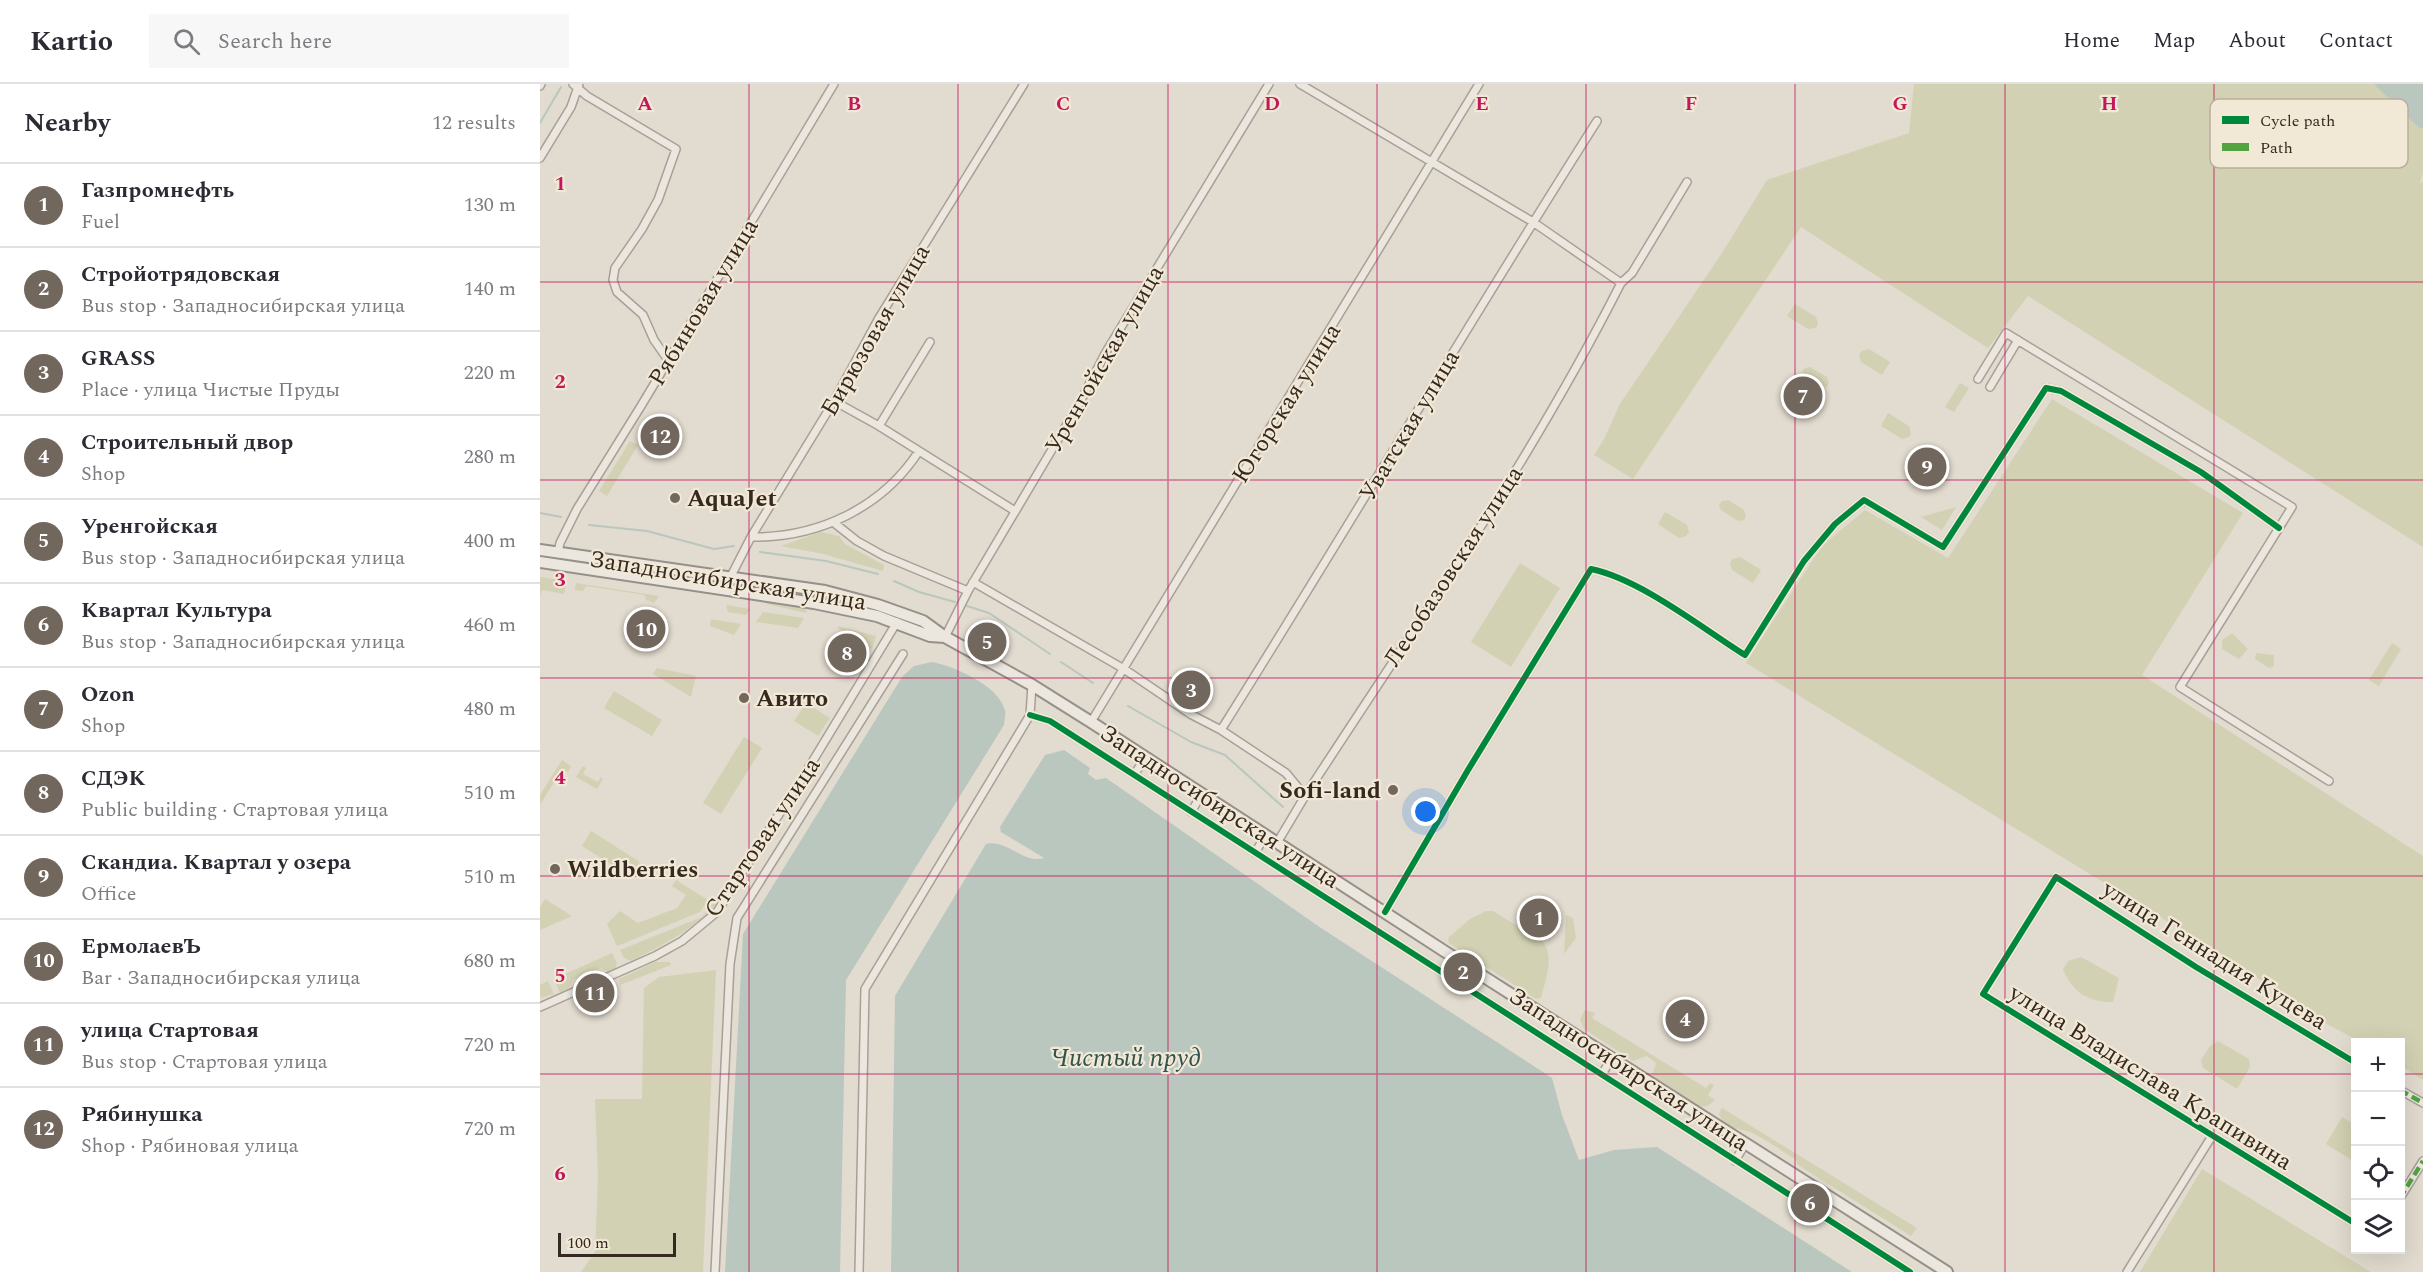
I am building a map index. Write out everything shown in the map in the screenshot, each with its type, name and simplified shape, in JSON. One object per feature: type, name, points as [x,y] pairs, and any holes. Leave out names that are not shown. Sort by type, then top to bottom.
[{"type":"main road","name":"Западносибирская улица","points":[[540,550],[825,591],[923,621],[945,637],[1091,722],[1478,973],[1947,1272]]},
{"type":"main road","name":"Западносибирская улица","points":[[540,562],[814,603],[877,616],[930,636],[945,637]]},
{"type":"street","name":"Рябиновая улица","points":[[558,552],[560,543],[577,509],[834,84]]},
{"type":"street","name":"Бирюзовая улица","points":[[730,578],[751,537],[834,401],[879,318],[1024,84]]},
{"type":"street","name":"Уренгойская улица","points":[[945,637],[973,582],[1079,404],[1106,352],[1269,84]]},
{"type":"street","points":[[1300,84],[1533,222],[1621,283]]},
{"type":"street","name":"Югорская улица","points":[[1091,722],[1479,84]]},
{"type":"street","points":[[576,85],[587,96],[676,149],[658,200],[642,229],[615,268],[613,280],[617,292],[643,315],[654,340],[668,360]]},
{"type":"street","points":[[540,158],[571,106],[576,85]]},
{"type":"street","name":"Уватская улица","points":[[1221,730],[1331,555],[1533,222],[1598,121]]},
{"type":"street","name":"Лесобазовская улица","points":[[1277,843],[1305,796],[1485,519],[1543,425],[1621,283],[1632,273],[1687,182]]},
{"type":"street","points":[[1978,379],[2006,333],[2292,507],[2180,687],[2329,781]]},
{"type":"street","points":[[1990,387],[2018,340]]},
{"type":"street","points":[[879,426],[930,342]]},
{"type":"street","points":[[1385,912],[1468,770],[1592,569],[1611,573],[1639,588],[1745,655],[1804,561],[1835,524],[1864,500],[1943,547],[2046,388],[2061,391],[2201,472],[2279,528]]},
{"type":"street","points":[[834,401],[879,426],[1015,511]]},
{"type":"street","points":[[751,537],[778,537],[813,530],[856,511],[884,493],[905,471],[919,451]]},
{"type":"street","points":[[833,522],[858,541],[884,556],[968,591]]},
{"type":"street","points":[[973,582],[1124,669],[1192,715],[1221,730],[1286,773],[1305,796]]},
{"type":"street","name":"Стартовая улица","points":[[540,1007],[655,956],[682,941],[717,912],[902,613]]},
{"type":"street","points":[[715,1272],[730,964],[737,918],[903,654]]},
{"type":"street","points":[[859,1272],[865,989],[1030,715],[1032,686]]},
{"type":"street","points":[[1030,715],[1050,721],[1910,1272]]},
{"type":"street","points":[[1134,775],[1145,758]]},
{"type":"street","points":[[1191,812],[1202,794]]},
{"type":"street","points":[[1255,853],[1265,836]]},
{"type":"street","name":"улица Геннадия Куцева","points":[[2056,878],[2196,967],[2351,1061]]},
{"type":"street","name":"улица Владислава Крапивина","points":[[2056,878],[1983,994],[2351,1222]]},
{"type":"street","points":[[1465,986],[1478,973]]},
{"type":"street","points":[[1602,1074],[1612,1058]]},
{"type":"street","points":[[2404,1092],[2423,1103]]},
{"type":"street","points":[[2127,1272],[2212,1136]]},
{"type":"street","points":[[1735,1161],[1745,1144]]},
{"type":"street","points":[[2405,1190],[2423,1161]]},
{"type":"shaded area","points":[[1914,84],[2374,84],[2391,99],[2210,99],[2210,168],[2408,168],[2408,117],[2419,128],[2423,128],[2423,171],[2420,183],[2423,182],[2423,547],[2028,296],[1988,348],[1801,227],[1633,479],[1594,455],[1620,404],[1722,253],[1767,180],[1909,133]]},
{"type":"shaded area","points":[[1795,304],[1816,317],[1818,324],[1816,328],[1808,329],[1787,316]]},
{"type":"shaded area","points":[[1869,349],[1890,362],[1882,375],[1861,362],[1859,354]]},
{"type":"shaded area","points":[[1810,367],[1827,377],[1829,383],[1827,387],[1821,388],[1804,377],[1802,372],[1805,368]]},
{"type":"shaded area","points":[[1960,383],[1969,388],[1954,412],[1945,407]]},
{"type":"shaded area","points":[[2052,399],[2243,513],[2142,675],[2423,856],[2423,1080],[2405,1069],[2405,1038],[2353,1038],[2307,1013],[2248,971],[1746,663],[1822,546],[1865,510],[1948,558]]},
{"type":"shaded area","points":[[1888,413],[1909,426],[1911,433],[1909,437],[1902,439],[1881,426]]},
{"type":"shaded area","points":[[630,441],[638,445],[607,496],[599,491]]},
{"type":"shaded area","points":[[1728,500],[1744,510],[1746,516],[1744,520],[1738,521],[1721,510],[1719,505],[1722,501]]},
{"type":"shaded area","points":[[1956,507],[1942,530],[1921,517],[1953,508]]},
{"type":"shaded area","points":[[1665,512],[1687,525],[1689,532],[1686,536],[1679,538],[1658,524]]},
{"type":"shaded area","points":[[821,532],[839,536],[845,544],[884,565],[883,571],[823,554],[781,546]]},
{"type":"shaded area","points":[[1740,557],[1761,570],[1753,583],[1732,570],[1730,563],[1732,559]]},
{"type":"shaded area","points":[[1520,563],[1560,588],[1511,667],[1471,642]]},
{"type":"shaded area","points":[[540,577],[567,581],[564,594],[542,590],[540,597]]},
{"type":"shaded area","points":[[576,583],[659,596],[654,603],[646,600],[645,595],[586,586],[583,591],[575,590]]},
{"type":"shaded area","points":[[770,601],[804,605],[807,613],[766,604]]},
{"type":"shaded area","points":[[726,605],[750,609],[746,615],[728,612]]},
{"type":"shaded area","points":[[763,612],[804,618],[798,628],[756,622]]},
{"type":"shaded area","points":[[711,619],[741,624],[734,635],[710,626]]},
{"type":"shaded area","points":[[837,626],[876,636],[872,649],[839,629]]},
{"type":"shaded area","points":[[2232,633],[2248,649],[2239,659],[2222,649],[2222,640]]},
{"type":"shaded area","points":[[2392,643],[2401,649],[2379,686],[2369,680]]},
{"type":"shaded area","points":[[2256,653],[2274,655],[2274,666],[2269,668],[2255,659]]},
{"type":"shaded area","points":[[657,668],[696,676],[691,697],[653,674]]},
{"type":"shaded area","points":[[614,691],[662,720],[652,736],[604,708]]},
{"type":"shaded area","points":[[806,703],[830,718],[818,736],[794,721]]},
{"type":"shaded area","points":[[744,737],[762,748],[721,814],[703,803]]},
{"type":"shaded area","points":[[562,760],[571,766],[568,772],[562,769],[540,805],[540,795]]},
{"type":"shaded area","points":[[583,766],[586,768],[583,774],[598,782],[601,777],[603,779],[597,789],[576,777]]},
{"type":"shaded area","points":[[591,831],[640,862],[631,877],[582,846]]},
{"type":"shaded area","points":[[676,880],[708,900],[700,912],[617,946],[607,924],[620,911],[638,923],[677,908],[686,895],[672,886]]},
{"type":"shaded area","points":[[545,899],[572,916],[540,930],[540,907]]},
{"type":"shaded area","points":[[712,904],[716,904],[697,922],[676,937],[631,961],[624,958],[620,950],[702,917]]},
{"type":"shaded area","points":[[1486,911],[1493,911],[1543,942],[1547,948],[1549,962],[1541,998],[1536,999],[1449,943],[1448,938],[1470,919]]},
{"type":"shaded area","points":[[1566,915],[1573,918],[1576,938],[1564,954]]},
{"type":"shaded area","points":[[612,953],[617,963],[615,969],[609,972],[601,968],[573,980],[568,989],[560,993],[554,979]]},
{"type":"shaded area","points":[[2081,957],[2119,978],[2113,1002],[2089,998],[2071,984],[2063,969],[2068,961]]},
{"type":"shaded area","points":[[655,962],[670,962],[671,965],[620,985],[619,979]]},
{"type":"shaded area","points":[[716,970],[703,1272],[581,1272],[595,1252],[598,1177],[595,1099],[642,1099],[644,988],[659,977]]},
{"type":"shaded area","points":[[548,981],[554,994],[540,998],[540,985]]},
{"type":"shaded area","points":[[1585,1010],[1595,1013],[1592,1018],[1706,1088],[1710,1083],[1714,1085],[1708,1095],[1715,1100],[1706,1106],[1695,1105],[1652,1077],[1656,1063],[1647,1056],[1633,1061],[1584,1029],[1580,1019]]},
{"type":"shaded area","points":[[2218,1041],[2249,1059],[2250,1067],[2237,1089],[2203,1068],[2201,1060],[2210,1046]]},
{"type":"shaded area","points":[[1722,1108],[1917,1228],[1911,1236],[1798,1165],[1795,1159],[1770,1143],[1726,1124],[1719,1114]]},
{"type":"shaded area","points":[[2342,1117],[2351,1123],[2351,1160],[2326,1144]]},
{"type":"shaded area","points":[[2202,1169],[2371,1272],[2140,1272]]},
{"type":"water","points":[[2374,84],[2423,84],[2423,128],[2419,128],[2408,117],[2408,99],[2389,99]]},
{"type":"water","points":[[932,662],[963,673],[995,693],[1005,711],[1004,725],[846,980],[840,1272],[725,1272],[743,934],[902,677],[914,666]]},
{"type":"water","name":"Чистый пруд","points":[[1064,750],[1090,768],[1088,774],[1096,780],[1106,778],[1321,928],[1552,1078],[1562,1115],[1579,1160],[1614,1150],[1657,1147],[1852,1272],[891,1272],[895,996],[986,844],[1001,845],[1029,858],[1044,858],[1001,832],[1000,827],[1045,755]]},
{"type":"waterway","points":[[540,123],[561,87]]},
{"type":"waterway","points":[[540,513],[561,517]]},
{"type":"waterway","points":[[589,525],[647,531],[714,549],[734,546]]},
{"type":"waterway","points":[[760,552],[826,561],[878,574]]},
{"type":"waterway","points":[[894,581],[919,592],[955,602]]},
{"type":"waterway","points":[[967,606],[989,613],[1050,654]]},
{"type":"waterway","points":[[1061,662],[1093,683]]},
{"type":"waterway","points":[[1128,706],[1191,742],[1225,755],[1283,807]]},
{"type":"marked path","points":[[2404,1092],[2423,1103]]},
{"type":"marked path","points":[[2405,1190],[2423,1161]]},
{"type":"cycle path","points":[[1385,912],[1468,770],[1591,569],[1610,574],[1650,593],[1745,655],[1804,561],[1835,524],[1864,500],[1943,547],[2046,388],[2061,391],[2201,472],[2279,528]]},
{"type":"cycle path","points":[[1030,715],[1050,721],[1910,1272]]},
{"type":"cycle path","points":[[2351,1060],[2196,967],[2056,877],[1983,994],[2351,1221]]},
{"type":"place","name":"Ozon","points":[[1803,396]]},
{"type":"place","name":"Рябинушка","points":[[660,436]]},
{"type":"place","name":"Скандиа. Квартал у озера","points":[[1927,467]]},
{"type":"place","name":"AquaJet","points":[[675,498]]},
{"type":"place","name":"ЕрмолаевЪ","points":[[646,629]]},
{"type":"place","name":"Уренгойская","points":[[987,642]]},
{"type":"place","name":"СДЭК","points":[[847,653]]},
{"type":"place","name":"GRASS","points":[[1191,690]]},
{"type":"place","name":"Авито","points":[[744,698]]},
{"type":"place","name":"Sofi-land","points":[[1393,790]]},
{"type":"place","name":"Wildberries","points":[[555,869]]},
{"type":"place","name":"Газпромнефть","points":[[1539,918]]},
{"type":"place","name":"Стройотрядовская","points":[[1463,972]]},
{"type":"place","name":"улица Стартовая","points":[[595,993]]},
{"type":"place","name":"Строительный двор","points":[[1685,1019]]},
{"type":"place","name":"Квартал Культура","points":[[1810,1203]]}]
